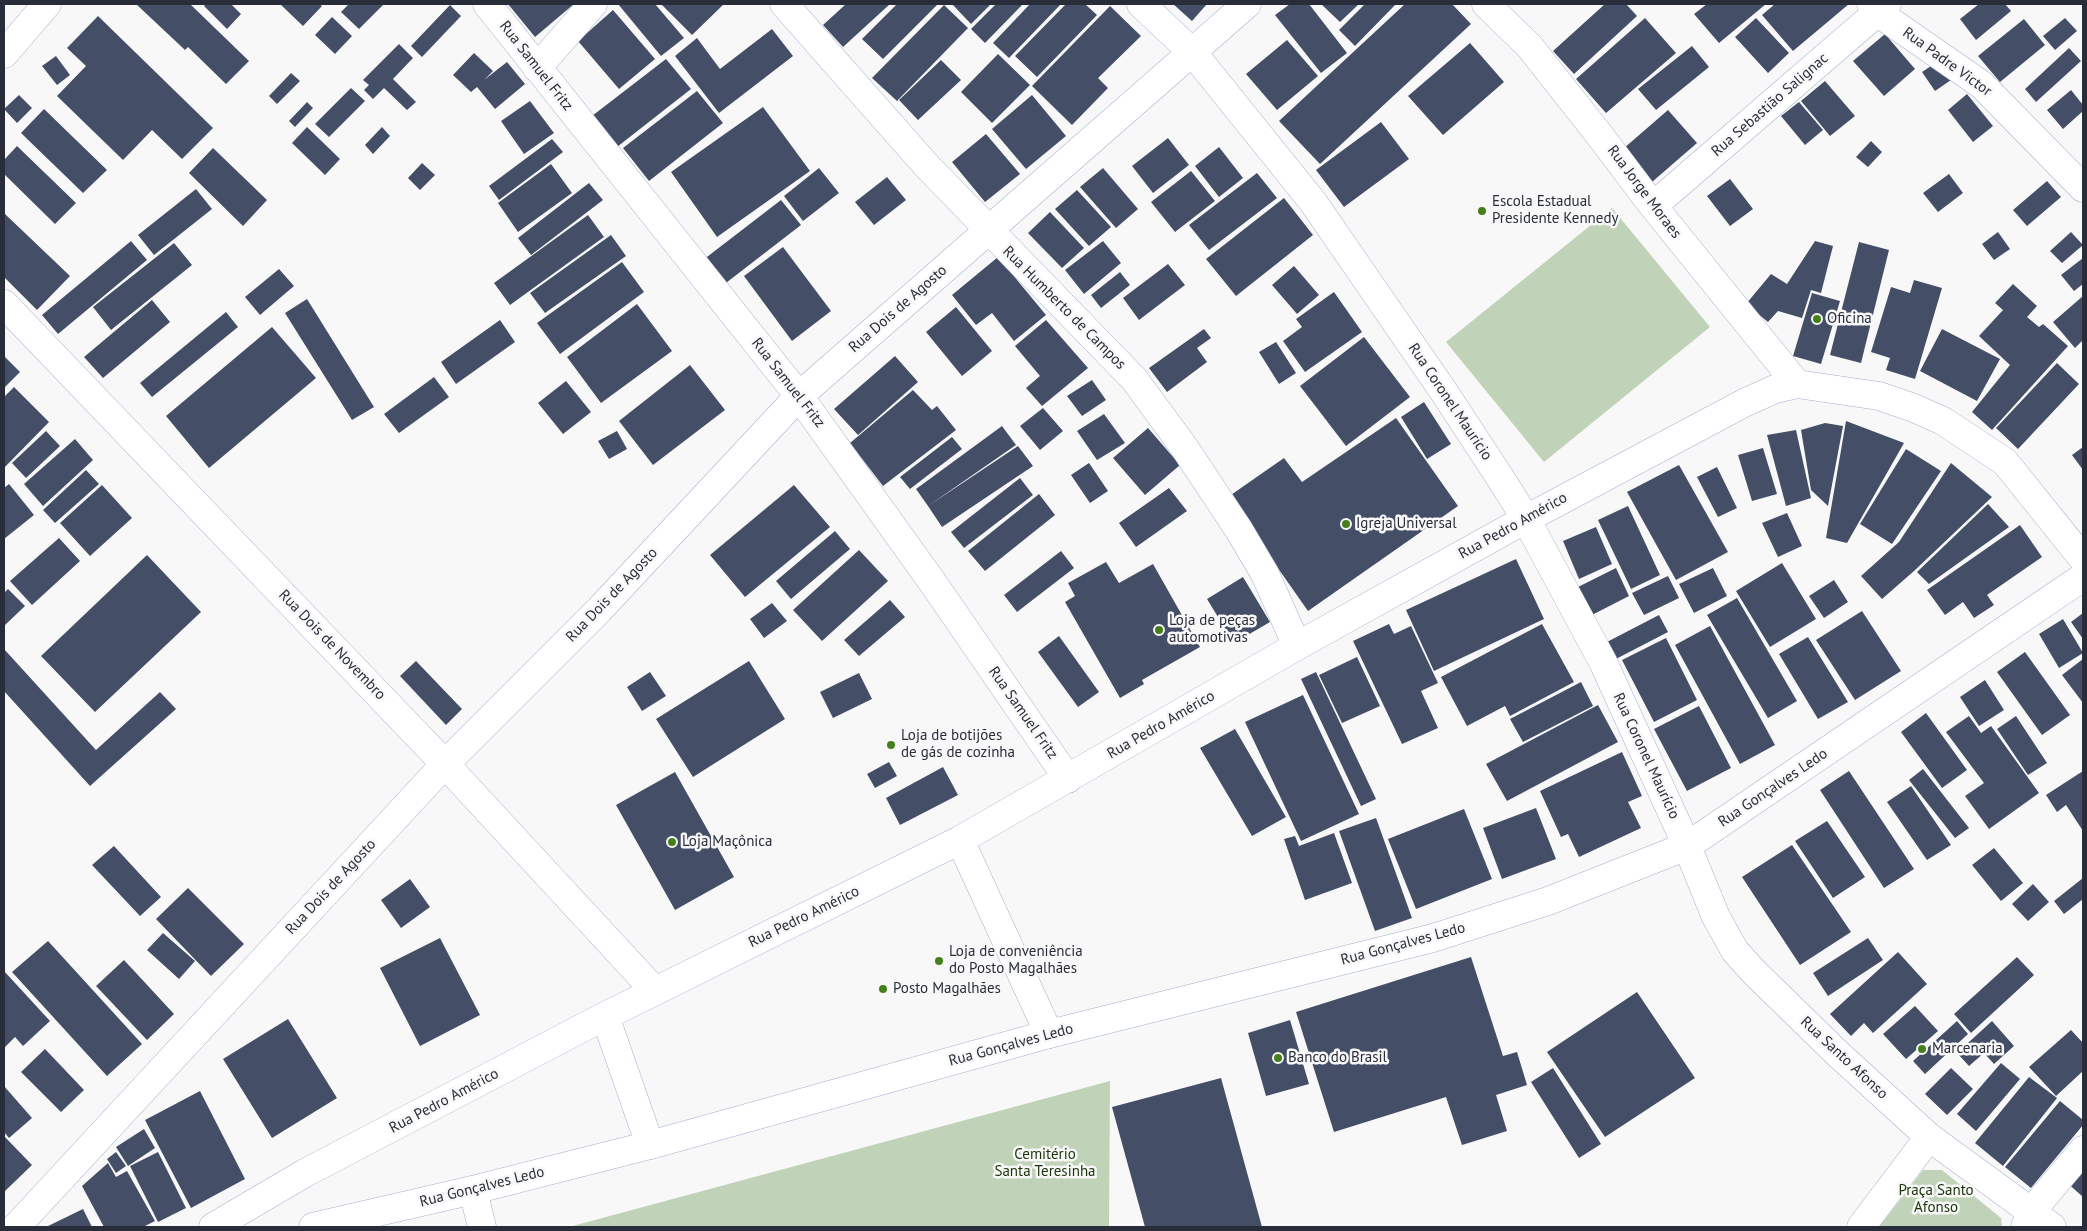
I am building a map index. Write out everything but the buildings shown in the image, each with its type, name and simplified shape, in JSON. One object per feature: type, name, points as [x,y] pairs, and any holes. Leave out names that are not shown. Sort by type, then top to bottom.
[{"type":"street","points":[[4,54],[47,4]]},
{"type":"street","name":"Rua Samuel Fritz","points":[[487,4],[799,396],[933,583],[1068,778]]},
{"type":"street","points":[[537,68],[592,4]]},
{"type":"street","name":"Rua Humberto de Campos","points":[[784,4],[914,152],[988,231],[1134,379],[1184,447],[1239,530],[1265,574],[1297,646]]},
{"type":"street","name":"Rua Coronel Maurício","points":[[1142,4],[1193,53],[1313,202],[1444,392],[1526,519],[1603,662],[1687,846]]},
{"type":"street","name":"Rua Dois de Agosto","points":[[16,1227],[445,764],[600,610],[799,396],[1247,4]]},
{"type":"street","name":"Rua Jorge Moraes","points":[[1486,4],[1530,47],[1653,206],[1797,384]]},
{"type":"street","name":"Rua Sebastião Salignac","points":[[1653,206],[1878,7]]},
{"type":"street","name":"Rua Padre Victor","points":[[1878,7],[1982,85],[2083,188]]},
{"type":"street","name":"Rua Dois de Novembro","points":[[4,304],[445,764],[655,991]]},
{"type":"street","name":"Rua Pedro Américo","points":[[213,1227],[305,1173],[605,1016],[960,840],[1297,646],[1526,519],[1744,403],[1775,389],[1797,384],[1878,396],[1914,408],[1943,421],[2005,462],[2083,559]]},
{"type":"street","name":"Rua Gonçalves Ledo","points":[[313,1227],[472,1190],[650,1145],[1050,1034],[1433,938],[1548,901],[1687,846],[2083,578]]},
{"type":"street","points":[[960,840],[1050,1034]]},
{"type":"street","name":"Rua Santo Afonso","points":[[1687,846],[1716,917],[1736,951],[1753,972],[1837,1053],[1929,1137],[2036,1222]]},
{"type":"street","points":[[605,1016],[650,1145]]},
{"type":"street","points":[[1861,1227],[1929,1137]]},
{"type":"street","points":[[2036,1222],[2083,1150]]},
{"type":"street","points":[[472,1190],[482,1227]]},
{"type":"green space","points":[[1612,208],[1710,327],[1544,462],[1446,342]]},
{"type":"green space","name":"Cemitério Santa Teresinha","points":[[1110,1081],[1109,1227],[569,1227]]},
{"type":"green space","name":"Praça Santo Afonso","points":[[1923,1170],[1942,1170],[2001,1218],[2002,1227],[1879,1227]]},
{"type":"place","name":"Escola Estadual Presidente Kennedy","points":[[1482,211]]},
{"type":"place","name":"Oficina","points":[[1817,319]]},
{"type":"place","name":"Igreja Universal","points":[[1346,524]]},
{"type":"place","name":"Loja de peças automotivas","points":[[1159,630]]},
{"type":"place","name":"Loja de botijões de gás de cozinha","points":[[891,745]]},
{"type":"place","name":"Loja Maçônica","points":[[672,842]]},
{"type":"place","name":"Loja de conveniência do Posto Magalhães","points":[[939,961]]},
{"type":"place","name":"Posto Magalhães","points":[[883,989]]},
{"type":"place","name":"Marcenaria","points":[[1922,1049]]},
{"type":"place","name":"Banco do Brasil","points":[[1278,1058]]}]
